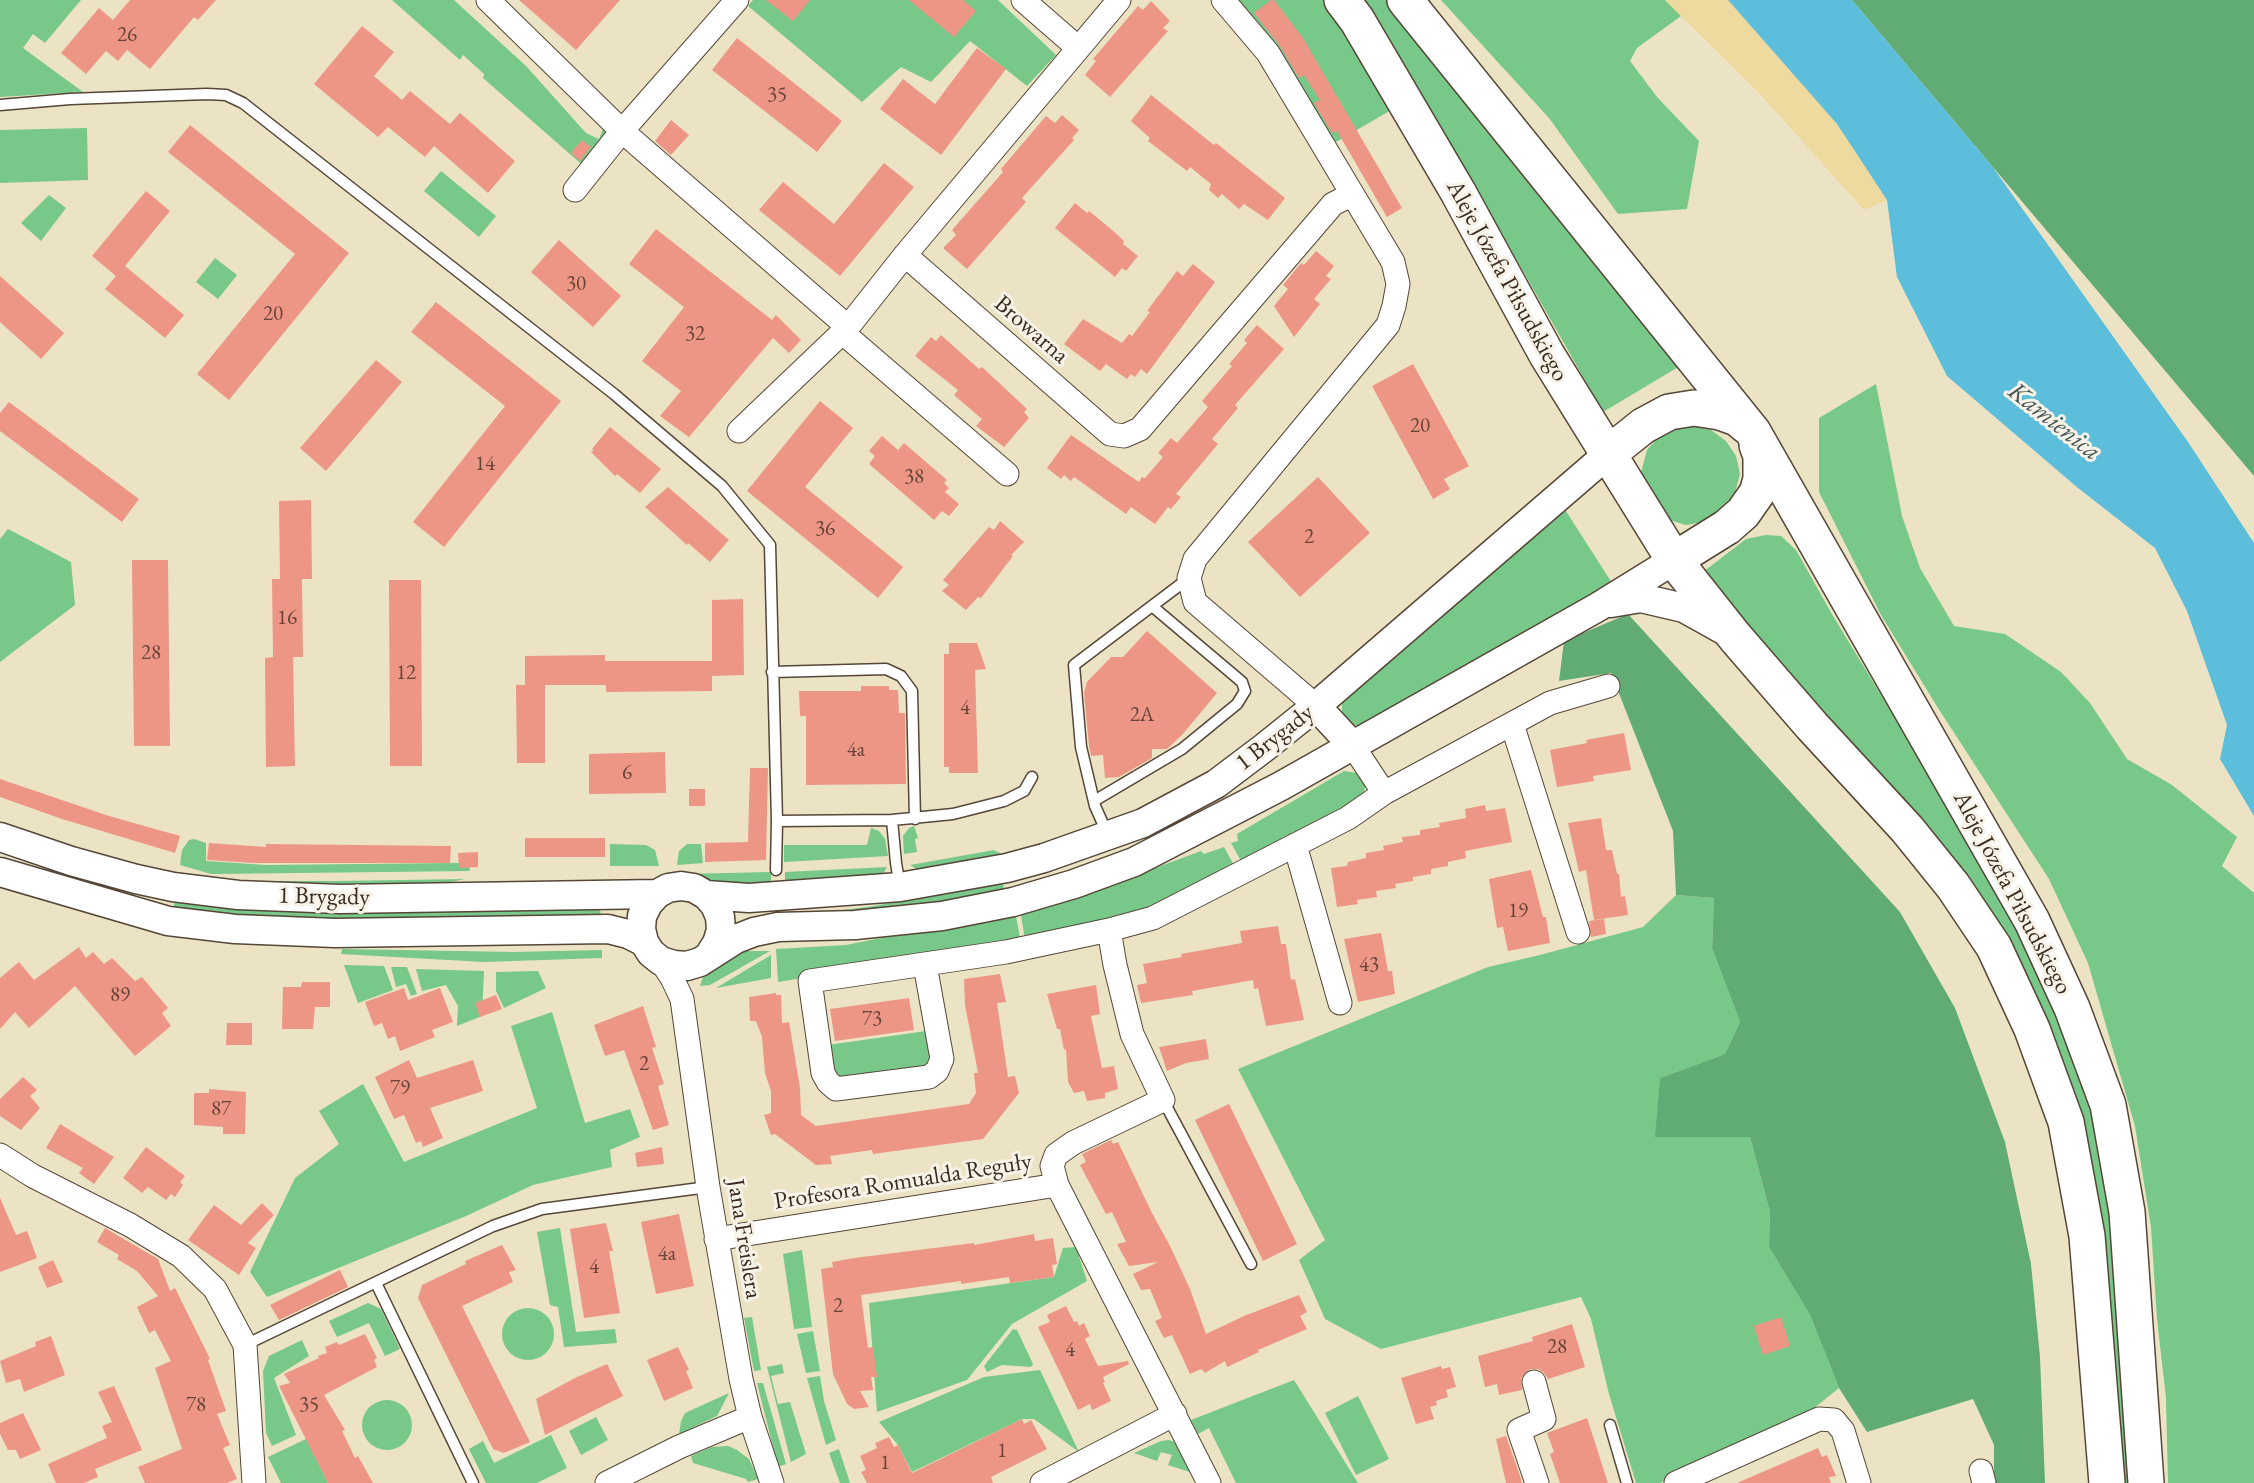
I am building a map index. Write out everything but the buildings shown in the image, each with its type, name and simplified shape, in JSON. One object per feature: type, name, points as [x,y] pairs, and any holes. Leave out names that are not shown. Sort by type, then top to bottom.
[{"type":"main road","name":"Aleje Józefa Piłsudskiego","points":[[1342,0],[1357,20],[1458,192],[1547,355],[1674,561],[1812,726],[1907,829],[1953,886],[1994,947],[2032,1029],[2066,1122],[2087,1236],[2106,1483]]},
{"type":"main road","name":"Aleje Józefa Piłsudskiego","points":[[1405,0],[1753,432],[2032,921],[2077,1020],[2108,1105],[2127,1212],[2146,1483]]},
{"type":"main road","name":"1 Brygady","points":[[1608,454],[1643,426],[1668,412],[1694,408],[1737,418],[1753,432]]},
{"type":"main road","name":"Aleje Józefa Piłsudskiego","points":[[1674,561],[1727,527],[1743,513],[1757,494],[1761,480],[1760,456],[1753,432]]},
{"type":"street","points":[[488,0],[622,131],[1007,474]]},
{"type":"street","points":[[575,190],[622,131],[737,0]]},
{"type":"street","points":[[1023,0],[1078,48]]},
{"type":"street","points":[[739,430],[846,330],[905,255],[1119,0]]},
{"type":"street","points":[[1223,0],[1268,52],[1393,262],[1398,284],[1388,325],[1195,559],[1189,578],[1195,602],[1316,706],[1353,746],[1384,793]]},
{"type":"street","name":"Browarna","points":[[905,255],[1110,434],[1124,436],[1140,429],[1333,204],[1351,195]]},
{"type":"street","name":"1 Brygady","points":[[706,895],[749,898],[900,887],[1007,868],[1081,847],[1143,823],[1216,784],[1316,706],[1608,454]]},
{"type":"street","name":"1 Brygady","points":[[705,958],[754,932],[778,927],[855,925],[942,916],[1013,902],[1134,862],[1353,746],[1674,561]]},
{"type":"street","points":[[1598,607],[1641,598],[1684,608],[1735,637]]},
{"type":"street","points":[[925,965],[942,1059],[937,1071],[929,1077],[836,1089],[823,1073],[810,981],[1006,952],[1153,918],[1348,818],[1384,793],[1550,703],[1608,686]]},
{"type":"street","points":[[1512,724],[1578,932]]},
{"type":"street","name":"1 Brygady","points":[[0,837],[136,879],[173,887],[238,895],[340,899],[657,894]]},
{"type":"street","points":[[1295,845],[1339,1003]]},
{"type":"street","name":"1 Brygady","points":[[0,872],[168,921],[235,929],[335,933],[608,929],[628,934],[653,951]]},
{"type":"street","points":[[682,999],[705,958],[717,943],[721,930],[720,917],[715,905],[706,895],[694,888],[668,888],[657,894],[642,916],[641,929],[653,951],[674,965],[687,966],[705,958]]},
{"type":"street","points":[[1057,1185],[1052,1166],[1056,1155],[1073,1143],[1163,1100],[1132,1034],[1109,930]]},
{"type":"street","name":"Jana Freislera","points":[[653,951],[682,999],[708,1188],[741,1379],[750,1418],[772,1483]]},
{"type":"street","points":[[0,1154],[33,1176],[130,1225],[181,1256],[215,1289],[245,1345],[254,1483]]},
{"type":"street","name":"Profesora Romualda Reguły","points":[[716,1239],[1057,1185],[1209,1483]]},
{"type":"street","points":[[1534,1382],[1544,1419],[1520,1430],[1537,1483]]},
{"type":"street","points":[[1042,1483],[1175,1414]]},
{"type":"street","points":[[607,1483],[679,1447],[750,1418]]},
{"type":"street","points":[[1676,1483],[1819,1419],[1835,1420],[1843,1431],[1859,1483]]},
{"type":"lane","points":[[0,105],[70,99],[226,94],[243,103],[614,394],[722,486],[770,545],[776,870]]},
{"type":"lane","points":[[1108,836],[1094,801],[1082,747],[1074,665],[1189,578]]},
{"type":"lane","points":[[1094,801],[1182,748],[1237,704],[1245,691],[1242,682],[1152,606]]},
{"type":"lane","points":[[772,672],[886,669],[901,676],[912,691],[915,819]]},
{"type":"lane","points":[[777,821],[892,820],[953,814],[1004,801],[1024,791],[1032,777]]},
{"type":"lane","points":[[892,820],[895,863],[900,887]]},
{"type":"lane","points":[[1163,1100],[1251,1264]]},
{"type":"lane","points":[[245,1345],[493,1226],[541,1209],[708,1188]]},
{"type":"lane","points":[[376,1283],[473,1483]]},
{"type":"lane","points":[[1610,1425],[1627,1483]]},
{"type":"green space","points":[[0,0],[81,0],[45,43],[33,34],[23,48],[83,92],[0,97]]},
{"type":"green space","points":[[392,0],[454,0],[526,66],[586,133],[599,139],[603,129],[608,135],[587,169],[483,78],[484,74],[463,55],[460,60]]},
{"type":"green space","points":[[753,0],[998,0],[1056,55],[1027,86],[970,41],[931,82],[901,67],[862,102],[748,6]]},
{"type":"green space","points":[[1223,0],[1331,0],[1405,102],[1324,149]]},
{"type":"green space","points":[[1359,0],[1386,0],[1680,366],[1603,412],[1473,183]]},
{"type":"green space","points":[[1441,0],[1665,0],[1681,16],[1637,48],[1630,61],[1657,97],[1699,141],[1687,209],[1618,214],[1549,118]]},
{"type":"green space","points":[[1852,0],[2254,0],[2254,476],[1992,166]]},
{"type":"green space","points":[[87,128],[88,180],[0,183],[0,130]]},
{"type":"green space","points":[[441,171],[496,216],[479,237],[424,191]]},
{"type":"green space","points":[[49,195],[66,208],[41,241],[21,223]]},
{"type":"green space","points":[[215,258],[237,275],[218,299],[196,282]]},
{"type":"green space","points":[[1876,384],[1902,516],[1920,568],[1954,626],[2005,634],[2061,672],[2090,703],[2127,759],[2172,785],[2237,837],[2222,866],[2254,893],[2254,1483],[2168,1483],[2166,1398],[2151,1227],[2135,1126],[2088,963],[2049,879],[1881,615],[1819,492],[1819,418]]},
{"type":"green space","points":[[1693,426],[1711,430],[1726,441],[1736,456],[1740,474],[1733,500],[1705,522],[1686,525],[1669,520],[1640,476],[1647,450],[1659,436],[1675,428]]},
{"type":"green space","points":[[1564,508],[1612,583],[1362,726],[1351,725],[1342,714],[1342,702]]},
{"type":"green space","points":[[8,529],[71,562],[75,605],[0,662],[0,539]]},
{"type":"green space","points":[[1766,535],[1781,536],[1796,550],[1833,616],[1988,871],[2065,1031],[2091,1103],[2112,1195],[2133,1483],[2117,1483],[2097,1211],[1943,852],[1703,572],[1746,539]]},
{"type":"green space","points":[[1628,614],[1900,912],[1955,1008],[2005,1142],[2031,1264],[2040,1357],[2045,1483],[1994,1483],[1994,1445],[1973,1399],[1867,1432],[1839,1388],[1810,1315],[1769,1247],[1770,1212],[1750,1137],[1655,1137],[1660,1078],[1725,1054],[1740,1022],[1712,948],[1714,898],[1676,895],[1673,831],[1611,673],[1559,681],[1564,641]]},
{"type":"green space","points":[[1344,771],[1357,773],[1366,783],[1364,792],[1358,799],[1241,861],[1231,843],[1238,841],[1237,834]]},
{"type":"green space","points":[[914,826],[918,838],[915,839],[917,852],[904,854],[903,836]]},
{"type":"green space","points":[[871,828],[879,831],[885,839],[888,856],[784,862],[784,845],[867,845]]},
{"type":"green space","points":[[189,840],[206,843],[206,861],[266,865],[459,863],[469,867],[470,871],[211,874],[180,865],[182,850]]},
{"type":"green space","points":[[610,844],[646,845],[655,850],[659,866],[610,866]]},
{"type":"green space","points":[[687,844],[701,844],[703,863],[677,865],[679,851]]},
{"type":"green space","points":[[1224,847],[1235,867],[1179,896],[1134,912],[1025,939],[1020,910],[1131,877],[1201,851],[1204,854]]},
{"type":"green space","points":[[994,850],[1000,853],[1001,857],[920,871],[910,865]]},
{"type":"green space","points":[[887,867],[881,877],[785,882],[785,872]]},
{"type":"green space","points":[[771,872],[771,883],[694,883],[682,874]]},
{"type":"green space","points":[[465,879],[417,889],[232,881],[336,881]]},
{"type":"green space","points":[[1002,880],[1005,893],[874,914],[829,912],[874,906]]},
{"type":"green space","points":[[1676,895],[1714,898],[1712,948],[1740,1022],[1725,1054],[1660,1078],[1656,1137],[1750,1137],[1770,1212],[1769,1247],[1810,1315],[1839,1388],[1808,1413],[1729,1452],[1660,1483],[1636,1483],[1609,1394],[1591,1319],[1581,1297],[1381,1349],[1325,1319],[1299,1260],[1325,1240],[1238,1069],[1488,967],[1643,927]]},
{"type":"green space","points":[[175,898],[600,907],[601,919],[337,923],[173,912]]},
{"type":"green space","points":[[1015,911],[1021,943],[778,982],[776,949],[846,945]]},
{"type":"green space","points":[[342,949],[514,952],[602,950],[602,958],[484,962],[341,954]]},
{"type":"green space","points":[[729,951],[770,951],[710,985],[700,986],[708,962]]},
{"type":"green space","points":[[771,955],[771,978],[716,988]]},
{"type":"green space","points":[[344,965],[384,966],[393,990],[358,1003]]},
{"type":"green space","points":[[391,967],[407,967],[417,994],[411,996],[406,984],[396,987]]},
{"type":"green space","points":[[416,969],[484,971],[482,1016],[457,1026],[458,1006],[446,985],[422,991]]},
{"type":"green space","points":[[538,971],[546,988],[504,1008],[496,991],[496,972]]},
{"type":"green space","points":[[552,1012],[585,1123],[630,1109],[640,1137],[610,1150],[612,1167],[533,1185],[466,1216],[267,1297],[250,1272],[295,1178],[339,1144],[319,1111],[363,1084],[404,1162],[537,1108],[511,1026]]},
{"type":"green space","points":[[926,1031],[932,1059],[926,1071],[842,1083],[832,1075],[828,1045]]},
{"type":"green space","points":[[560,1228],[576,1332],[615,1329],[617,1343],[564,1347],[558,1307],[550,1305],[537,1232]]},
{"type":"green space","points":[[1076,1247],[1087,1281],[1012,1324],[967,1380],[877,1412],[869,1303],[1054,1277],[1063,1248]]},
{"type":"green space","points":[[802,1250],[812,1327],[794,1329],[783,1254]]},
{"type":"green space","points":[[368,1303],[381,1309],[400,1349],[385,1356],[369,1323],[337,1337],[329,1321]]},
{"type":"green space","points":[[528,1308],[538,1310],[546,1316],[552,1324],[552,1344],[546,1352],[538,1358],[528,1360],[518,1358],[510,1352],[504,1344],[502,1334],[504,1324],[510,1316],[518,1310]]},
{"type":"green space","points":[[752,1317],[761,1370],[754,1371],[744,1318]]},
{"type":"green space","points":[[1013,1329],[1017,1330],[1033,1364],[1031,1367],[1002,1365],[987,1372],[984,1366]]},
{"type":"green space","points":[[813,1331],[820,1371],[806,1373],[797,1334]]},
{"type":"green space","points":[[302,1340],[309,1356],[274,1378],[296,1435],[272,1446],[266,1433],[263,1371],[269,1356]]},
{"type":"green space","points":[[782,1364],[784,1373],[771,1376],[778,1404],[790,1402],[806,1454],[791,1462],[767,1367]]},
{"type":"green space","points":[[1040,1370],[1079,1452],[1034,1419],[1022,1419],[912,1472],[898,1445],[879,1422],[984,1377]]},
{"type":"green space","points":[[820,1376],[824,1401],[836,1440],[826,1445],[807,1378]]},
{"type":"green space","points":[[1294,1380],[1358,1483],[1236,1483],[1209,1428],[1198,1434],[1191,1420]]},
{"type":"green space","points":[[757,1383],[763,1383],[786,1464],[778,1467]]},
{"type":"green space","points":[[729,1393],[717,1416],[679,1434],[685,1413]]},
{"type":"green space","points":[[1358,1396],[1389,1459],[1356,1475],[1325,1413]]},
{"type":"green space","points":[[387,1400],[405,1407],[412,1425],[405,1443],[387,1450],[369,1443],[362,1425],[369,1407]]},
{"type":"green space","points":[[596,1417],[608,1440],[581,1455],[569,1431]]},
{"type":"green space","points":[[551,1435],[567,1468],[537,1483],[486,1483],[469,1449],[483,1441],[494,1463]]},
{"type":"green space","points":[[306,1439],[328,1483],[281,1483],[268,1457]]},
{"type":"green space","points":[[1169,1440],[1175,1442],[1193,1473],[1168,1465],[1172,1455],[1161,1452],[1157,1461],[1134,1453]]},
{"type":"green space","points":[[728,1446],[749,1459],[758,1479],[748,1482],[746,1479],[693,1463],[691,1456],[712,1447]]},
{"type":"green space","points":[[839,1449],[850,1483],[840,1483],[829,1453]]},
{"type":"sand","points":[[1665,0],[1728,0],[1837,124],[1887,200],[1864,210],[1759,93]]},
{"type":"water","name":"Kamienica","points":[[1728,0],[1852,0],[1992,166],[2188,442],[2254,543],[2254,816],[2220,759],[2227,725],[2187,611],[2155,548],[2078,488],[1947,376],[1897,277],[1887,200],[1837,124]]}]
